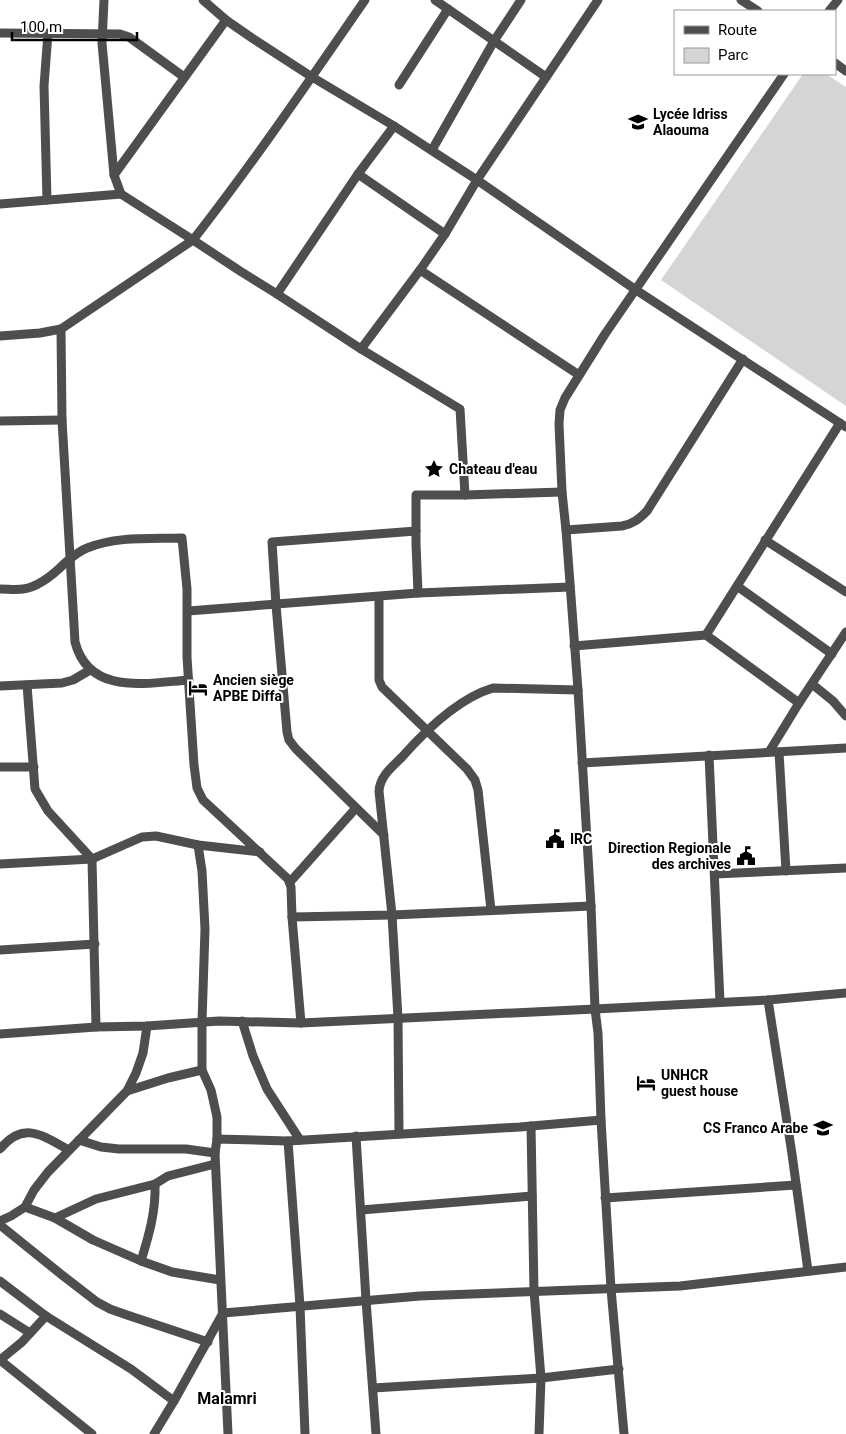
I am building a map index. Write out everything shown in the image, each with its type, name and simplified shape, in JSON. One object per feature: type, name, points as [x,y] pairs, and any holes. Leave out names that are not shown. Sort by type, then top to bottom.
[{"type":"street","points":[[104,0],[102,43],[114,175],[121,194],[360,349],[460,409],[465,495]]},
{"type":"street","points":[[203,0],[226,20],[312,77],[432,150],[636,290],[843,425],[765,540],[706,635]]},
{"type":"street","points":[[0,336],[40,333],[61,329],[193,240],[312,77],[365,0]]},
{"type":"street","points":[[432,150],[494,41],[521,0]]},
{"type":"street","points":[[360,349],[445,234],[477,180],[598,0]]},
{"type":"street","points":[[741,0],[756,10]]},
{"type":"street","points":[[830,10],[838,0]]},
{"type":"street","points":[[437,1],[546,77]]},
{"type":"street","points":[[399,85],[448,9]]},
{"type":"street","points":[[114,175],[226,20]]},
{"type":"street","points":[[0,33],[120,34],[129,37],[184,78]]},
{"type":"street","points":[[47,200],[44,86],[48,33]]},
{"type":"street","points":[[624,1434],[611,1289],[600,1120],[598,1033],[595,1009],[591,906],[578,690],[562,492],[560,410],[565,398],[605,334],[783,75]]},
{"type":"street","points":[[277,294],[358,174],[394,126]]},
{"type":"street","points":[[358,174],[445,234]]},
{"type":"street","points":[[0,204],[121,194]]},
{"type":"street","points":[[420,270],[579,375]]},
{"type":"street","points":[[61,329],[62,420],[75,642],[78,654],[82,662],[90,670],[101,678],[116,682],[134,684],[189,680]]},
{"type":"street","points":[[566,530],[622,526],[631,524],[642,516],[743,359]]},
{"type":"street","points":[[0,421],[62,420]]},
{"type":"street","points":[[418,594],[416,495],[562,492]]},
{"type":"street","points":[[384,835],[289,740],[286,732],[272,542],[416,531]]},
{"type":"street","points":[[0,589],[24,589],[41,583],[70,558],[85,548],[106,541],[182,538],[188,611],[189,680],[197,788],[199,795],[290,882],[301,1023]]},
{"type":"street","points":[[765,540],[846,592]]},
{"type":"street","points":[[736,586],[832,654]]},
{"type":"street","points":[[188,611],[418,594],[570,587]]},
{"type":"street","points":[[379,597],[379,680],[382,688],[467,769],[475,780],[478,790],[491,910]]},
{"type":"street","points":[[769,752],[798,703],[846,632]]},
{"type":"street","points":[[574,646],[706,635],[798,703]]},
{"type":"street","points":[[0,686],[62,683],[90,670]]},
{"type":"street","points":[[812,684],[833,700],[846,716]]},
{"type":"street","points":[[27,685],[36,789],[44,804],[92,859],[96,1027]]},
{"type":"street","points":[[399,1134],[398,1018],[392,915],[379,790],[382,778],[426,730],[472,697],[485,690],[493,688],[578,690]]},
{"type":"street","points":[[582,763],[846,748]]},
{"type":"street","points":[[779,752],[786,871]]},
{"type":"street","points":[[709,755],[720,1002]]},
{"type":"street","points":[[0,767],[34,767]]},
{"type":"street","points":[[290,882],[356,808]]},
{"type":"street","points":[[0,864],[92,859],[142,837],[156,836],[198,845],[260,852]]},
{"type":"street","points":[[198,845],[202,871],[205,929],[202,1070],[211,1090],[217,1118],[214,1153],[228,1434]]},
{"type":"street","points":[[715,874],[846,868]]},
{"type":"street","points":[[292,917],[392,915],[591,906]]},
{"type":"street","points":[[0,950],[95,944]]},
{"type":"street","points":[[0,1034],[202,1022],[301,1023],[595,1009],[768,1000],[846,993]]},
{"type":"street","points":[[768,1000],[808,1271]]},
{"type":"street","points":[[242,1021],[253,1056],[267,1089],[300,1140]]},
{"type":"street","points":[[0,1221],[12,1216],[25,1207],[34,1190],[48,1172],[127,1091],[143,1053],[147,1026]]},
{"type":"street","points":[[127,1091],[202,1070]]},
{"type":"street","points":[[216,1139],[300,1140],[600,1120]]},
{"type":"street","points":[[531,1126],[534,1291],[541,1378],[540,1434]]},
{"type":"street","points":[[0,1148],[14,1136],[25,1132],[41,1135],[69,1150]]},
{"type":"street","points":[[356,1136],[376,1434]]},
{"type":"street","points":[[79,1140],[101,1147],[119,1149],[186,1149],[214,1153]]},
{"type":"street","points":[[288,1140],[300,1306],[305,1434]]},
{"type":"street","points":[[55,1218],[96,1199],[155,1184],[168,1176],[215,1164]]},
{"type":"street","points":[[141,1261],[152,1223],[155,1184]]},
{"type":"street","points":[[605,1198],[796,1185]]},
{"type":"street","points":[[360,1210],[532,1196]]},
{"type":"street","points":[[25,1207],[55,1218],[93,1240],[141,1261],[172,1272],[220,1280]]},
{"type":"street","points":[[0,1226],[97,1302],[127,1316],[208,1342]]},
{"type":"street","points":[[223,1313],[420,1296],[680,1286],[846,1268]]},
{"type":"street","points":[[0,1281],[46,1316],[131,1370],[174,1401]]},
{"type":"street","points":[[154,1434],[223,1313]]},
{"type":"street","points":[[0,1314],[30,1333]]},
{"type":"street","points":[[46,1316],[22,1342],[0,1360],[92,1434]]},
{"type":"street","points":[[372,1388],[541,1378],[619,1369]]},
{"type":"green space","points":[[802,75],[828,75],[846,87],[846,406],[661,280]]},
{"type":"place","name":"Lycée Idriss Alaouma","points":[[638,122]]},
{"type":"place","name":"Chateau d'eau","points":[[434,469]]},
{"type":"place","name":"Ancien siège APBE Diffa","points":[[198,688]]},
{"type":"place","name":"IRC","points":[[555,839]]},
{"type":"place","name":"Direction Regionale des archives","points":[[746,856]]},
{"type":"place","name":"UNHCR guest house","points":[[646,1083]]},
{"type":"place","name":"CS Franco Arabe","points":[[823,1128]]},
{"type":"district","name":"Malamri","points":[[227,1398]]}]
